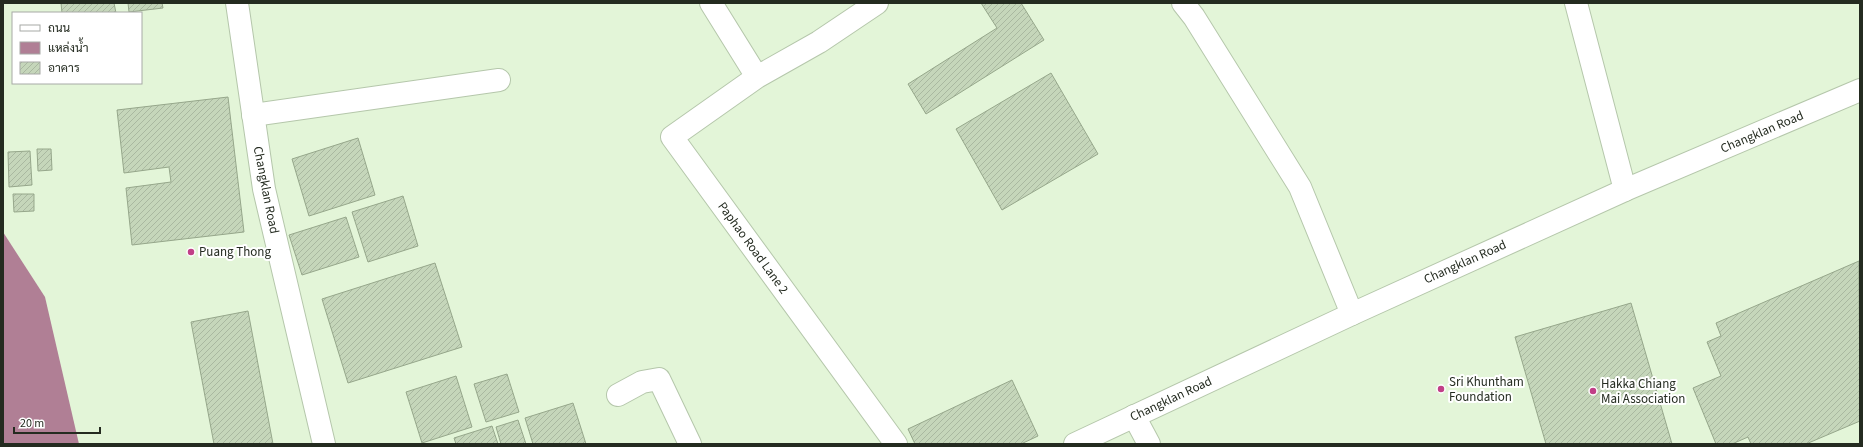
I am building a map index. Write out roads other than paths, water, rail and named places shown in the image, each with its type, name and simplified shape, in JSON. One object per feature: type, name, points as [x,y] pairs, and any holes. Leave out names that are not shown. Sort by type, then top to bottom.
[{"type":"street","name":"Changklan Road","points":[[238,3],[264,189],[324,444]]},
{"type":"street","points":[[711,3],[757,77],[819,42],[876,3]]},
{"type":"street","points":[[1183,3],[1194,17],[1300,187],[1352,314]]},
{"type":"street","points":[[1576,3],[1625,190]]},
{"type":"street","name":"Paphao Road Lane 2","points":[[757,77],[672,137],[896,444]]},
{"type":"street","points":[[253,115],[499,80]]},
{"type":"street","name":"Changklan Road","points":[[1075,444],[1352,314],[1625,190],[1860,90]]},
{"type":"street","points":[[618,395],[642,382],[659,379],[690,444]]},
{"type":"street","points":[[1134,416],[1149,444]]},
{"type":"water","points":[[3,232],[45,297],[79,444],[3,444]]},
{"type":"place","name":"Puang Thong","points":[[191,252]]},
{"type":"place","name":"Sri Khuntham Foundation","points":[[1441,389]]},
{"type":"place","name":"Hakka Chiang Mai Association","points":[[1593,391]]}]
